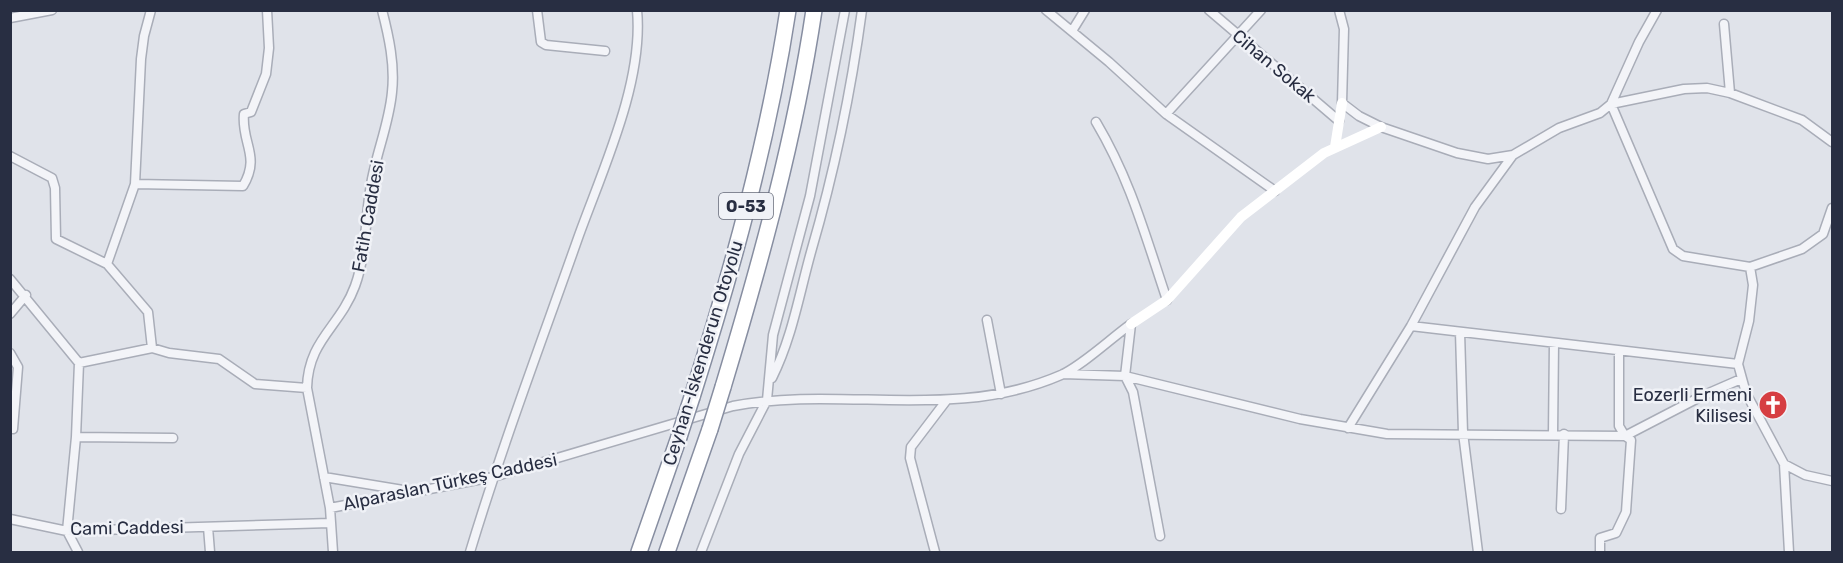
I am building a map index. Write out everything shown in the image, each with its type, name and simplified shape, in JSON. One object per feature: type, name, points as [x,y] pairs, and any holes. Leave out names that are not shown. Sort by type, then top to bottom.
[{"type":"highway","name":"Ceyhan-İskenderun Otoyolu","points":[[639,552],[692,398],[739,236],[765,126],[788,10]]},
{"type":"highway","name":"Ceyhan-İskenderun Otoyolu","points":[[667,552],[710,429],[764,243],[791,131],[814,10]]},
{"type":"street","points":[[10,18],[51,10]]},
{"type":"street","points":[[107,264],[135,184],[141,59],[151,10]]},
{"type":"street","points":[[135,184],[243,186],[251,172],[250,145],[243,128],[244,114],[251,112],[266,74],[269,48],[267,10]]},
{"type":"street","name":"Fatih Caddesi","points":[[333,552],[330,508],[307,388],[309,361],[354,289],[360,270],[370,188],[392,94],[390,41],[382,10]]},
{"type":"street","points":[[537,10],[541,42],[546,45],[605,51]]},
{"type":"street","points":[[470,552],[493,477],[627,102],[639,26],[637,10]]},
{"type":"street","points":[[701,552],[739,454],[767,400],[773,335],[810,196],[845,10]]},
{"type":"street","points":[[769,383],[786,351],[821,224],[855,62],[862,10]]},
{"type":"street","points":[[1046,10],[1166,114],[1275,191]]},
{"type":"street","points":[[1072,31],[1085,10]]},
{"type":"street","name":"Cihan Sokak","points":[[1209,10],[1339,121]]},
{"type":"street","points":[[1166,114],[1261,10]]},
{"type":"street","points":[[1335,147],[1342,103],[1344,29],[1339,10]]},
{"type":"street","points":[[1342,103],[1359,117],[1381,127],[1457,153],[1488,159],[1513,155],[1559,128],[1600,113],[1611,104],[1639,42],[1657,10]]},
{"type":"street","points":[[1724,24],[1730,93]]},
{"type":"street","points":[[1611,104],[1684,89],[1707,88],[1730,93],[1802,120],[1833,142]]},
{"type":"street","points":[[1611,104],[1673,249],[1683,256],[1750,267],[1802,249],[1823,234],[1833,208]]},
{"type":"street","points":[[1096,122],[1118,159],[1131,188],[1167,300]]},
{"type":"street","points":[[1062,374],[1167,300],[1241,217],[1335,147],[1381,127]]},
{"type":"street","points":[[1348,428],[1411,326],[1475,207],[1513,155]]},
{"type":"street","points":[[10,156],[52,178],[56,188],[56,239],[107,264],[148,312],[152,348]]},
{"type":"street","points":[[1750,267],[1753,285],[1749,321],[1738,364],[1741,379],[1784,464],[1789,552]]},
{"type":"street","points":[[10,279],[26,295],[79,363],[76,436],[67,531],[78,552]]},
{"type":"street","points":[[10,314],[26,295]]},
{"type":"street","points":[[987,320],[1001,394]]},
{"type":"street","points":[[1131,324],[1125,376],[1133,392],[1160,536]]},
{"type":"street","points":[[1411,326],[1738,364]]},
{"type":"street","points":[[1460,332],[1463,434],[1478,552]]},
{"type":"street","points":[[1553,434],[1554,343]]},
{"type":"street","points":[[79,363],[152,348],[169,353],[219,358],[255,384],[307,388]]},
{"type":"street","points":[[1600,552],[1600,538],[1616,533],[1626,512],[1631,440],[1625,436],[1619,426],[1619,351]]},
{"type":"street","points":[[10,353],[18,367],[13,429]]},
{"type":"street","points":[[1062,374],[1125,376],[1348,428],[1387,434],[1625,436],[1702,396],[1741,379]]},
{"type":"street","name":"Alparaslan Türkeş Caddesi","points":[[330,508],[493,477],[732,406],[767,400],[946,401],[1001,394],[1062,374]]},
{"type":"street","points":[[936,552],[910,458],[910,447],[946,401]]},
{"type":"street","points":[[1561,509],[1563,434]]},
{"type":"street","points":[[76,436],[173,438]]},
{"type":"street","points":[[1784,464],[1805,475],[1833,481]]},
{"type":"street","points":[[324,477],[415,492]]},
{"type":"street","name":"Cami Caddesi","points":[[10,519],[67,531],[330,523]]},
{"type":"street","points":[[208,527],[210,552]]},
{"type":"place","name":"Eozerli Ermeni Kilisesi","points":[[1773,405]]}]
